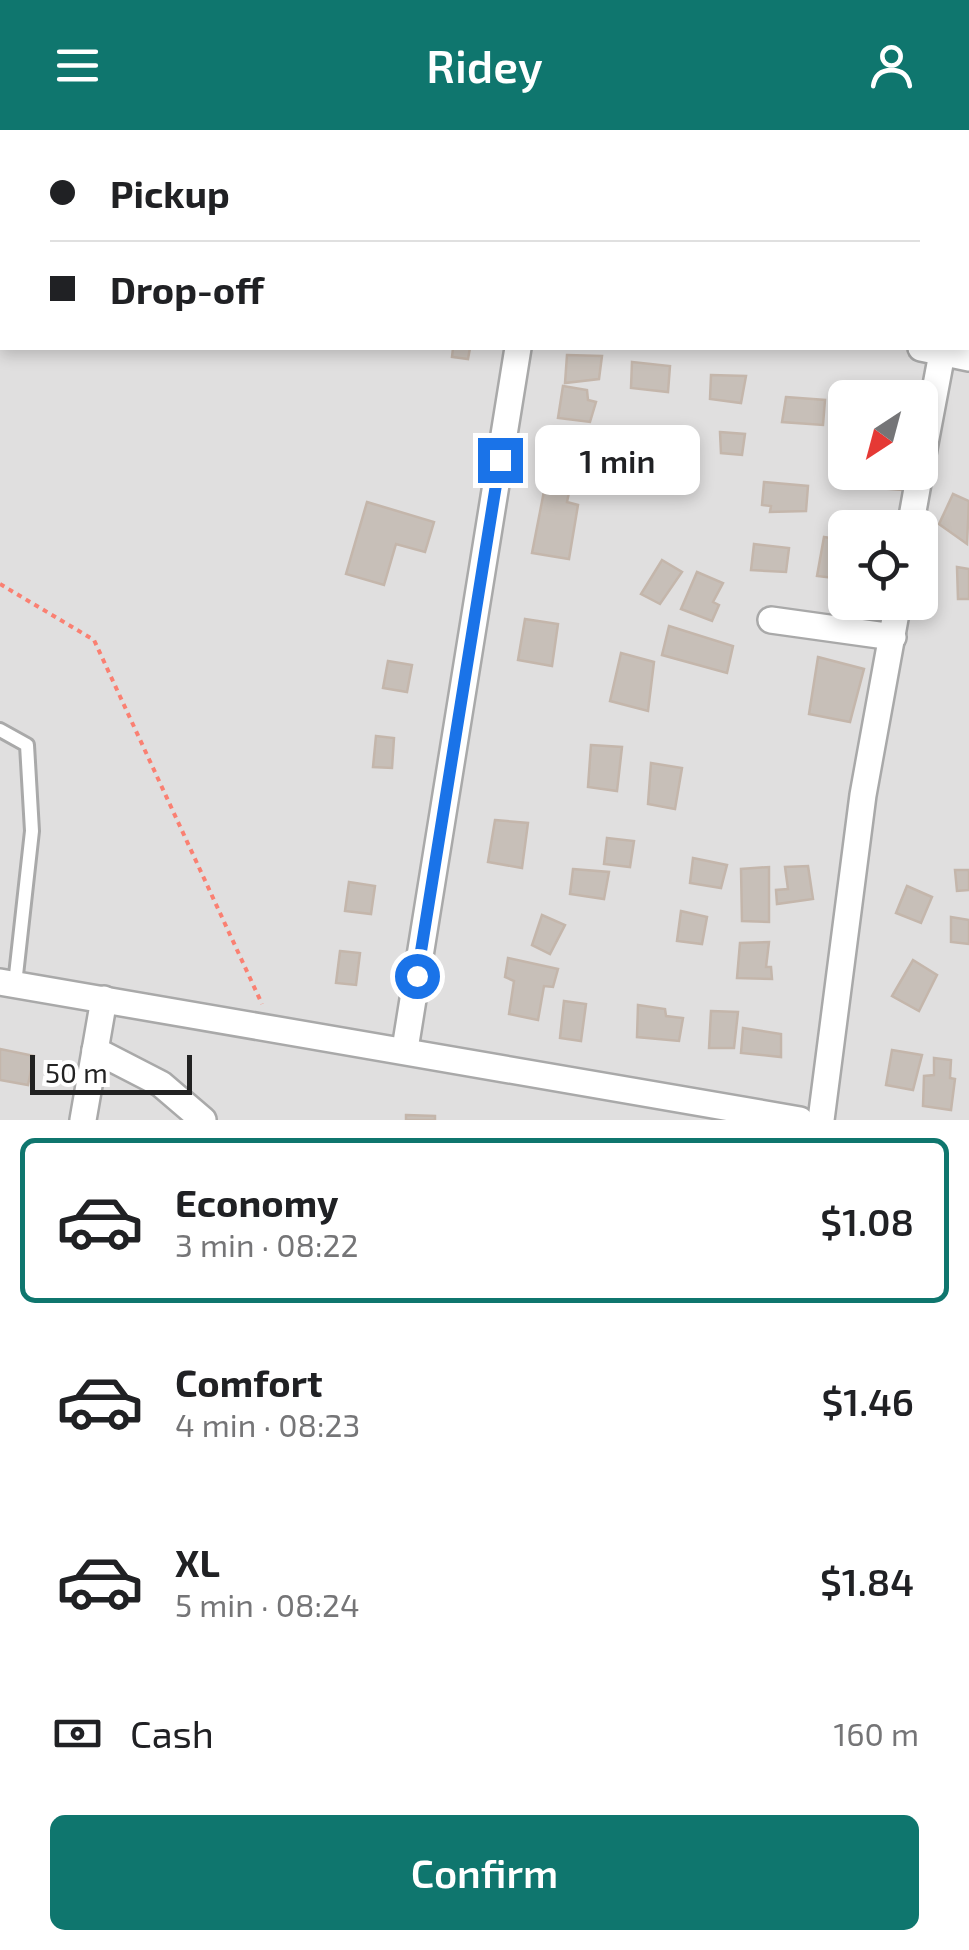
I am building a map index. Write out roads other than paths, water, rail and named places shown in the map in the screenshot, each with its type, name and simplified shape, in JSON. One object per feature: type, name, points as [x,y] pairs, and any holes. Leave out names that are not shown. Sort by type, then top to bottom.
[{"type":"street","points":[[405,1049],[518,350]]},
{"type":"street","points":[[932,380],[936,350]]},
{"type":"street","points":[[940,350],[969,358]]},
{"type":"street","points":[[771,620],[893,637]]},
{"type":"street","points":[[821,1120],[864,795],[895,620]]},
{"type":"street","points":[[7,983],[272,1025],[800,1120]]},
{"type":"street","points":[[82,1120],[104,999]]},
{"type":"street","points":[[94,1050],[161,1084],[203,1120]]},
{"type":"lane","points":[[0,730],[27,745],[32,831],[7,983]]}]
